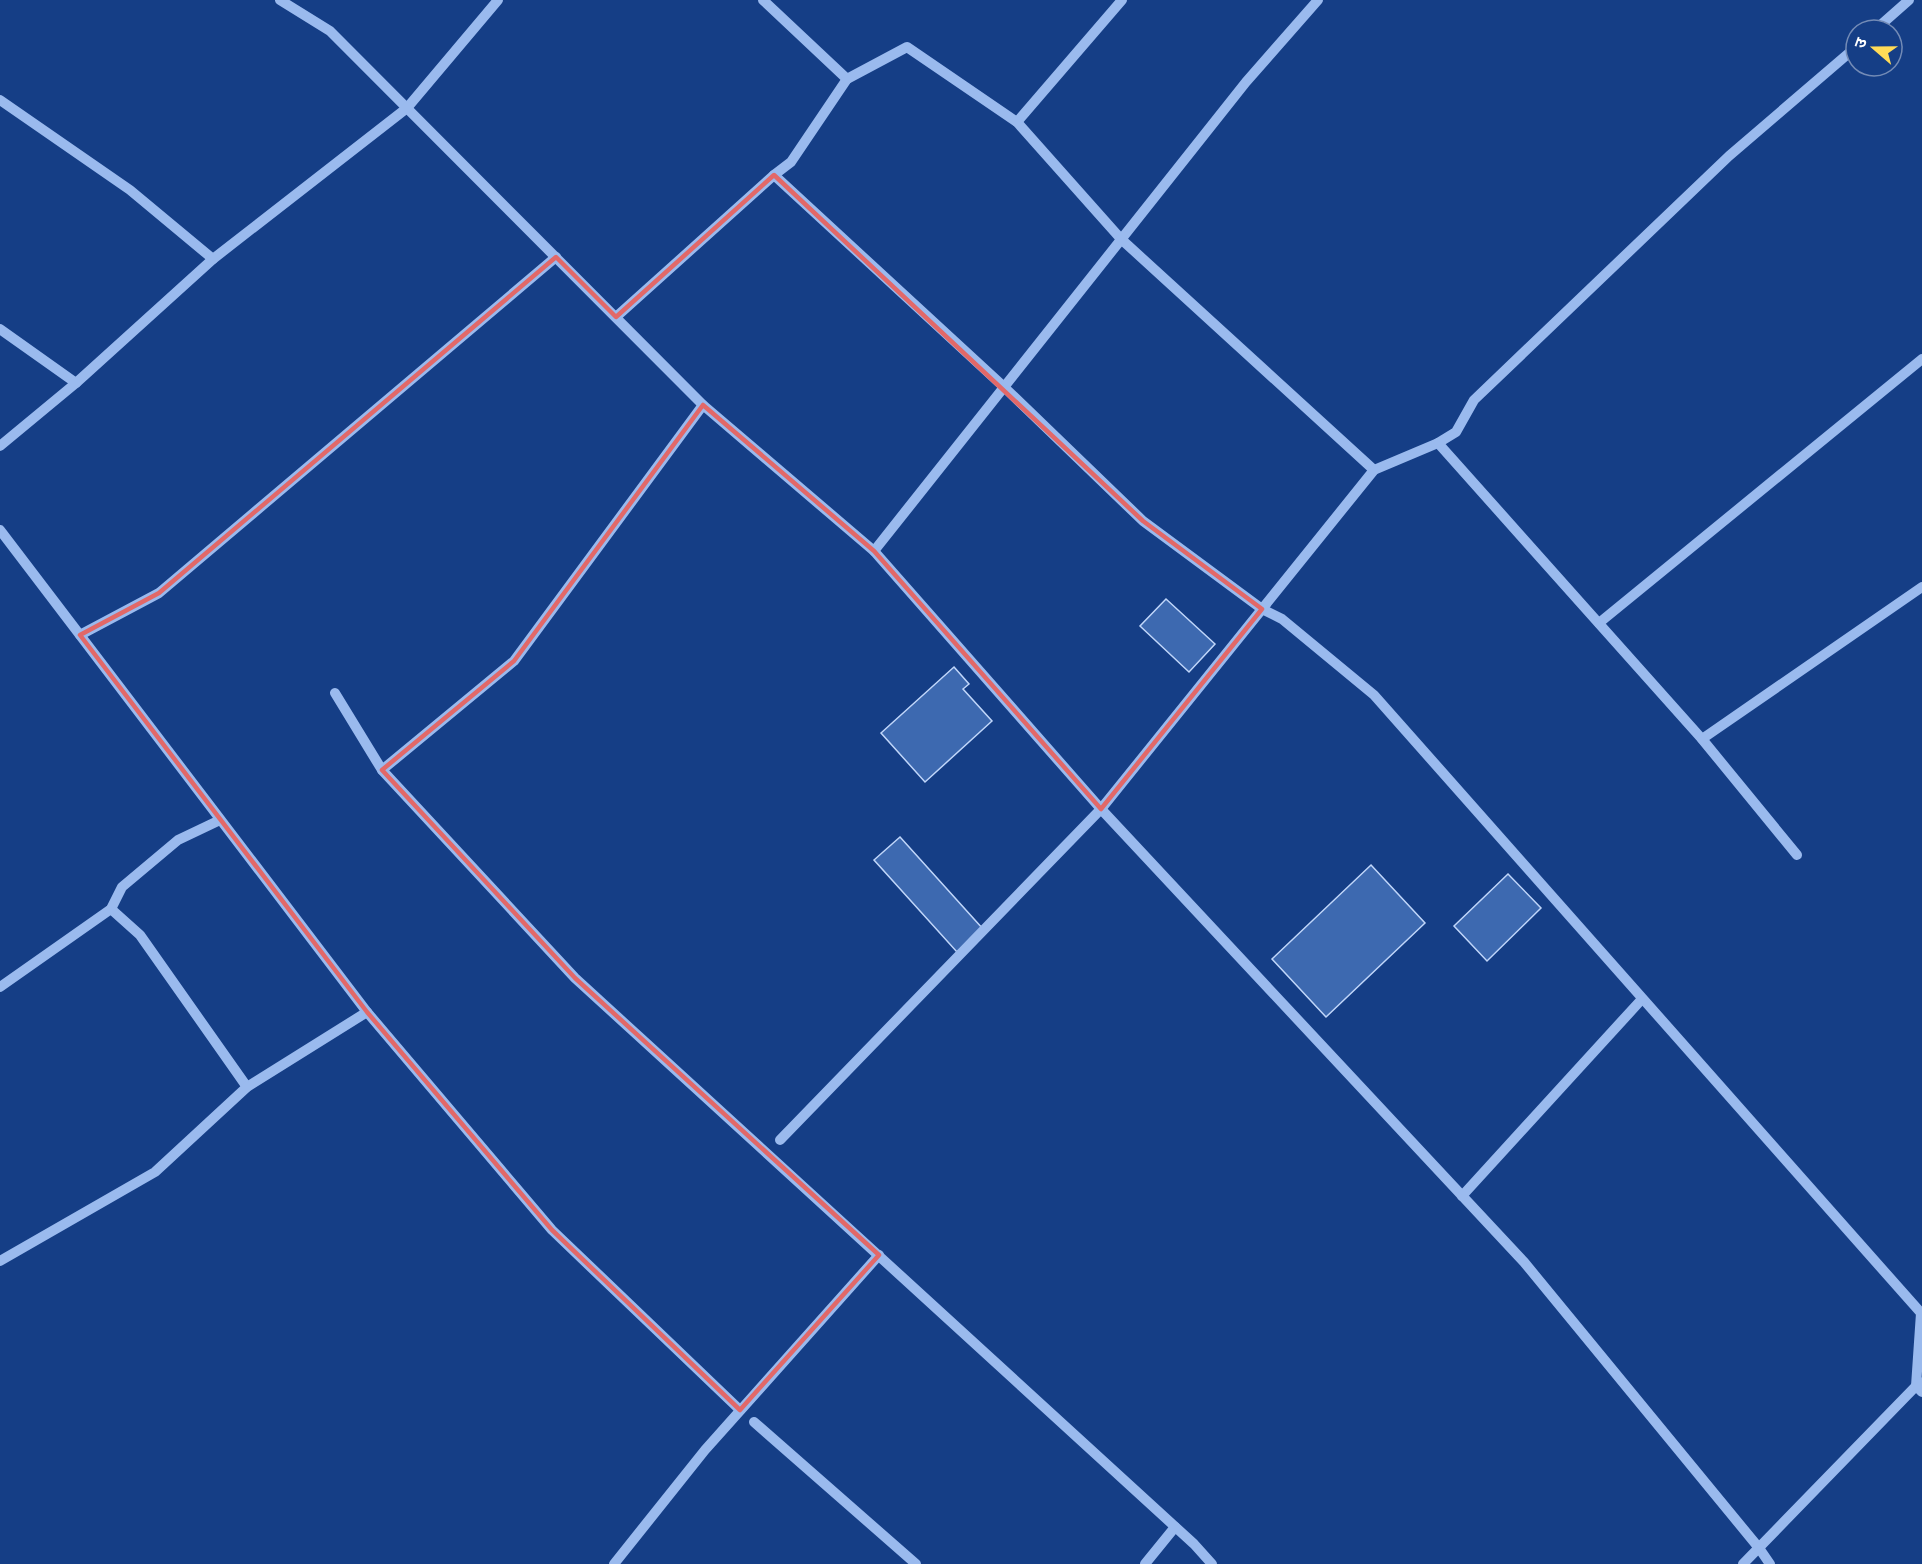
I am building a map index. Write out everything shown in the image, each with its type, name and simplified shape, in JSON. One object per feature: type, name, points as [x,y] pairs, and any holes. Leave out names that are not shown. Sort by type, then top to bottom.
[{"type":"street","points":[[280,0],[330,31],[703,405],[874,551],[1101,809],[1524,1262],[1770,1564]]},
{"type":"street","points":[[0,446],[76,383],[213,259],[407,108],[498,0]]},
{"type":"street","points":[[763,0],[847,79]]},
{"type":"street","points":[[1017,122],[1122,0]]},
{"type":"street","points":[[874,551],[1246,82],[1318,0]]},
{"type":"street","points":[[1889,18],[1909,0]]},
{"type":"street","points":[[616,317],[791,162],[847,79],[907,46],[1017,122],[1121,239],[1374,470]]},
{"type":"street","points":[[780,1140],[1101,809],[1374,470],[1438,444],[1456,432],[1474,400],[1729,156],[1844,57]]},
{"type":"street","points":[[0,100],[130,190],[213,259]]},
{"type":"street","points":[[774,175],[1004,387],[1143,521],[1262,609],[1282,619],[1374,694],[1921,1313],[1920,1386],[1743,1564]]},
{"type":"street","points":[[80,635],[159,593],[556,257]]},
{"type":"street","points":[[0,329],[76,383]]},
{"type":"street","points":[[1599,623],[1922,359]]},
{"type":"street","points":[[382,770],[514,661],[703,405]]},
{"type":"street","points":[[1438,444],[1702,739],[1797,855]]},
{"type":"street","points":[[0,530],[367,1012],[552,1230],[740,1410]]},
{"type":"street","points":[[1702,739],[1920,593]]},
{"type":"street","points":[[335,693],[382,770],[575,978],[1175,1527],[1212,1564]]},
{"type":"street","points":[[0,987],[111,909],[122,887],[178,840],[220,820]]},
{"type":"street","points":[[111,909],[140,935],[247,1087]]},
{"type":"street","points":[[1462,1196],[1642,999]]},
{"type":"street","points":[[0,1261],[155,1172],[247,1087],[367,1012]]},
{"type":"street","points":[[614,1564],[705,1450],[879,1255]]},
{"type":"street","points":[[754,1422],[916,1564]]},
{"type":"street","points":[[1145,1564],[1175,1527]]},
{"type":"highlighted area","points":[[774,175],[1143,521],[1262,609],[1101,809],[874,551],[703,405],[514,661],[382,770],[575,978],[879,1255],[740,1410],[552,1230],[367,1012],[80,635],[159,593],[556,257],[616,317]]},
{"type":"building","points":[[1166,599],[1215,644],[1189,672],[1140,626]]},
{"type":"building","points":[[954,667],[969,684],[963,689],[992,721],[925,782],[881,733]]},
{"type":"building","points":[[900,837],[983,929],[957,952],[874,860]]},
{"type":"building","points":[[1371,865],[1425,923],[1326,1017],[1272,959]]},
{"type":"building","points":[[1508,874],[1541,908],[1487,961],[1454,926]]}]
